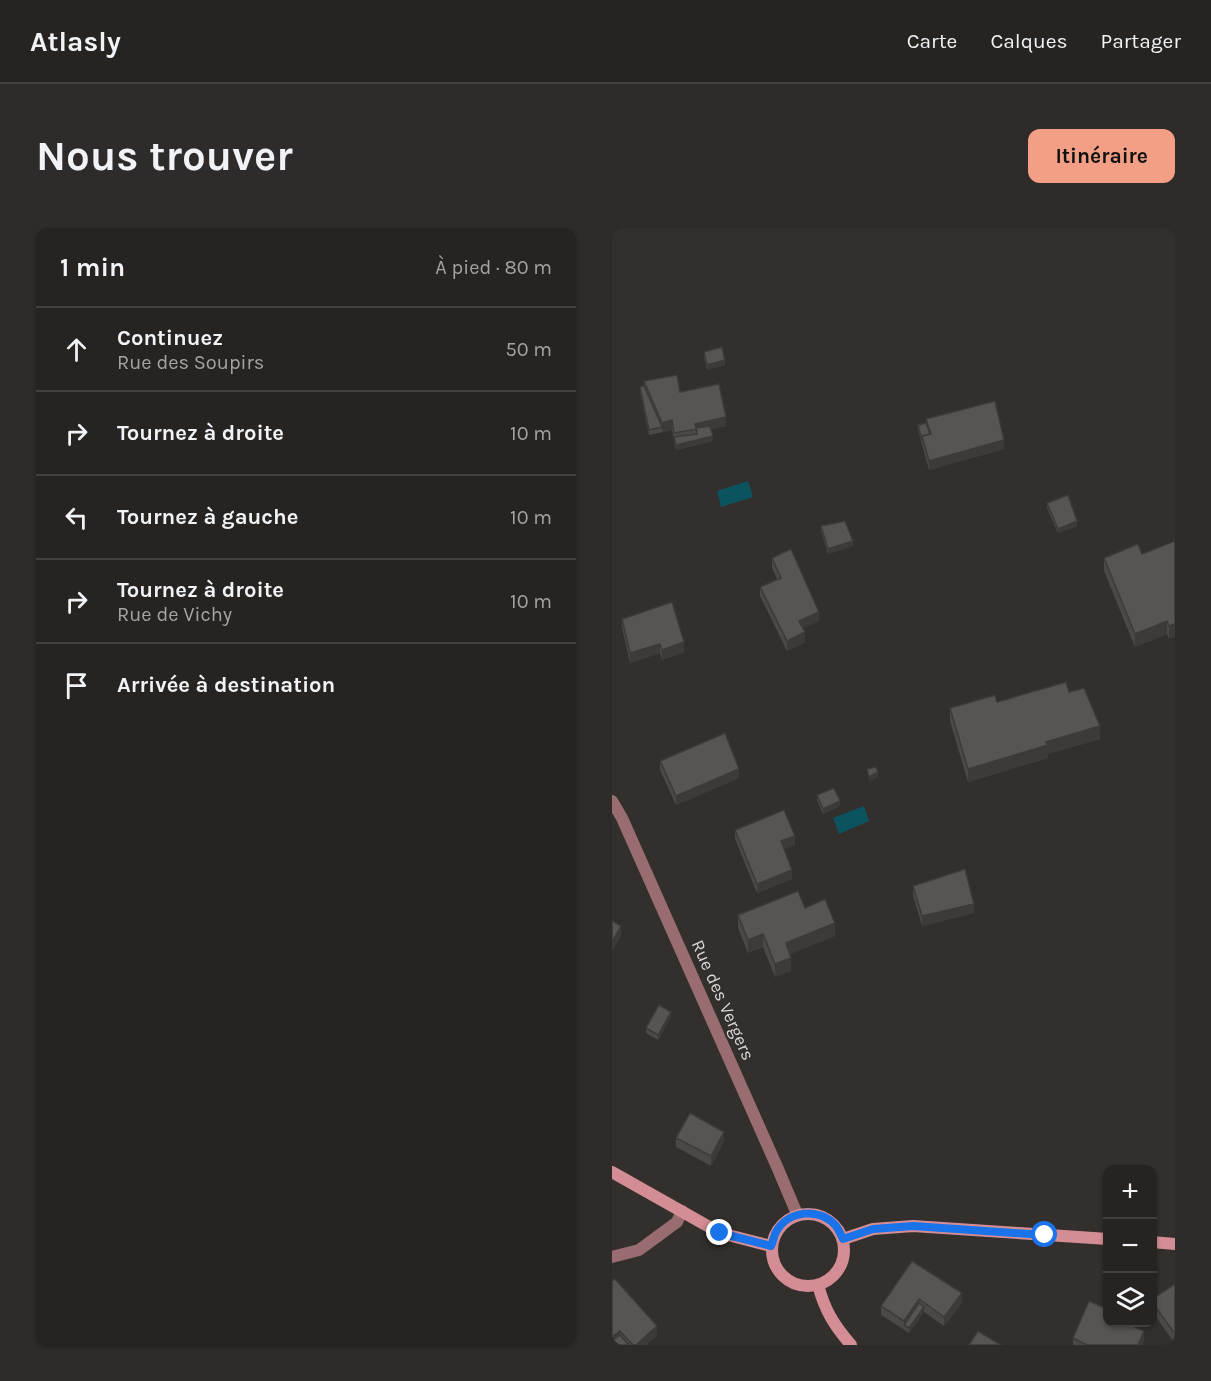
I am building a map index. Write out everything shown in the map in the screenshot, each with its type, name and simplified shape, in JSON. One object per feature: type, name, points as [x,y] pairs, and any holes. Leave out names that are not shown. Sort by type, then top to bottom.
[{"type":"street","name":"Rue des Vergers","points":[[612,801],[627,829],[797,1214]]},
{"type":"street","points":[[612,1172],[720,1233],[771,1246]]},
{"type":"street","points":[[612,1257],[639,1250],[676,1222],[682,1211]]},
{"type":"street","points":[[812,1213],[825,1217],[836,1227],[843,1239],[844,1253],[840,1267],[831,1278],[819,1285],[804,1286],[790,1282],[779,1273],[772,1260],[771,1246],[776,1232],[785,1221],[797,1214],[812,1213]]},
{"type":"street","points":[[843,1239],[873,1229],[913,1226],[1103,1239]]},
{"type":"street","points":[[1157,1242],[1175,1244]]},
{"type":"street","points":[[819,1285],[823,1303],[836,1327],[851,1345]]},
{"type":"water","points":[[748,481],[753,497],[721,507],[717,491]]},
{"type":"water","points":[[864,806],[869,821],[839,834],[833,818]]},
{"type":"building","points":[[722,347],[725,360],[707,365],[704,352]]},
{"type":"building","points":[[677,375],[680,392],[719,384],[726,417],[695,424],[697,429],[674,433],[672,420],[662,423],[644,381]]},
{"type":"building","points":[[644,386],[662,427],[649,430],[640,387]]},
{"type":"building","points":[[995,401],[1004,440],[929,461],[922,436],[931,434],[926,419]]},
{"type":"building","points":[[926,423],[930,434],[922,436],[922,440],[918,425]]},
{"type":"building","points":[[710,426],[713,436],[676,445],[674,437],[697,434],[696,428]]},
{"type":"building","points":[[1068,495],[1077,521],[1058,529],[1047,503]]},
{"type":"building","points":[[845,521],[853,541],[828,549],[821,526]]},
{"type":"building","points":[[1175,541],[1175,624],[1169,626],[1167,621],[1135,634],[1104,558],[1138,544],[1142,554]]},
{"type":"building","points":[[791,549],[819,612],[799,621],[805,632],[787,641],[760,587],[781,578],[772,558]]},
{"type":"building","points":[[672,602],[684,642],[662,650],[660,644],[630,653],[622,619]]},
{"type":"building","points":[[1066,682],[1069,692],[1084,688],[1100,726],[1046,742],[1048,745],[968,769],[950,708],[995,695],[997,702]]},
{"type":"building","points":[[725,733],[739,769],[676,796],[660,761]]},
{"type":"building","points":[[876,767],[878,772],[869,777],[867,769]]},
{"type":"building","points":[[834,788],[840,801],[823,809],[817,795]]},
{"type":"building","points":[[784,810],[795,836],[781,841],[792,870],[757,884],[735,830]]},
{"type":"building","points":[[965,869],[974,904],[922,916],[913,886]]},
{"type":"building","points":[[798,891],[805,908],[825,899],[835,923],[786,943],[791,958],[775,964],[763,934],[748,940],[738,915]]},
{"type":"building","points":[[612,921],[621,926],[612,942]]},
{"type":"building","points":[[659,1005],[671,1012],[658,1035],[646,1028]]},
{"type":"building","points":[[690,1113],[724,1132],[711,1156],[676,1138]]},
{"type":"building","points":[[912,1261],[962,1293],[944,1317],[919,1299],[904,1321],[881,1306]]},
{"type":"building","points":[[615,1279],[657,1326],[636,1345],[633,1345],[620,1331],[612,1337],[612,1281]]},
{"type":"building","points":[[1175,1284],[1175,1334],[1157,1309],[1157,1296]]},
{"type":"building","points":[[1089,1301],[1103,1307],[1103,1327],[1135,1327],[1144,1331],[1138,1345],[1087,1345],[1073,1338]]},
{"type":"building","points":[[919,1303],[924,1307],[909,1328],[904,1325]]},
{"type":"building","points":[[978,1331],[1001,1345],[969,1345]]},
{"type":"building","points":[[620,1335],[629,1345],[612,1345],[612,1341]]},
{"type":"route","points":[[720,1233],[771,1246],[776,1232],[785,1221],[797,1214],[812,1213],[825,1217],[836,1227],[843,1239],[873,1229],[913,1226],[1045,1235]]}]
